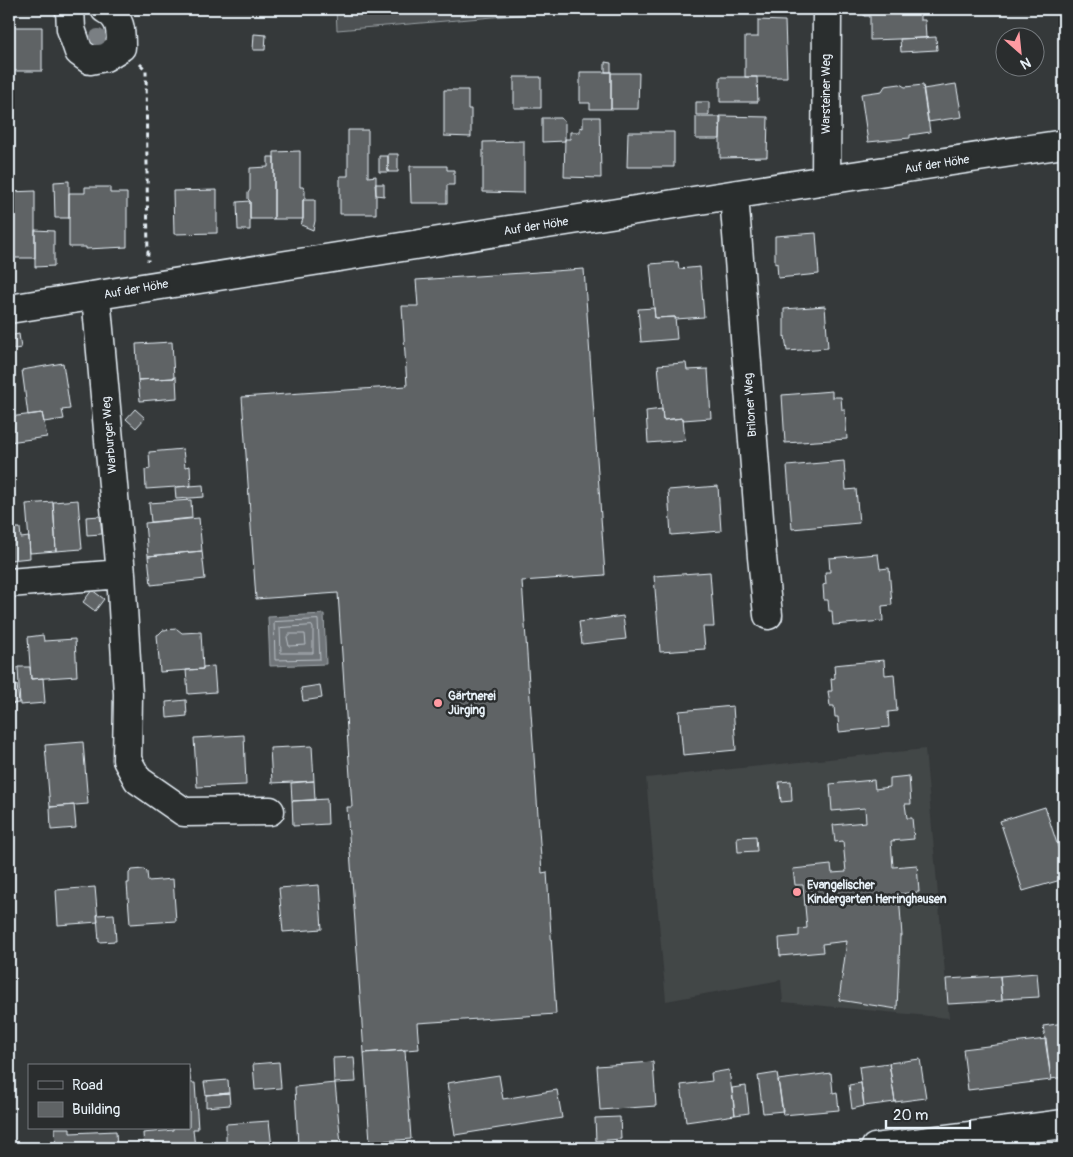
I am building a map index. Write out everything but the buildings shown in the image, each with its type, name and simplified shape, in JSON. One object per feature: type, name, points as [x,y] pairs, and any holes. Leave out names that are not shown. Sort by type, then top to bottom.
[{"type":"street","points":[[70,9],[71,29],[79,52],[90,60],[105,56],[121,47],[121,28],[112,13],[105,9]]},
{"type":"street","name":"Warsteiner Weg","points":[[826,180],[827,9]]},
{"type":"street","name":"Auf der Höhe","points":[[9,309],[1064,144]]},
{"type":"street","name":"Briloner Weg","points":[[734,195],[768,615]]},
{"type":"street","name":"Warburger Weg","points":[[96,296],[121,574],[128,694],[127,760],[138,780],[184,812],[270,811]]},
{"type":"street","points":[[9,583],[121,574]]},
{"type":"street","points":[[875,1148],[1064,1124]]},
{"type":"path","points":[[121,47],[146,70],[149,286]]},
{"type":"shaded area","points":[[336,9],[590,9],[337,30]]},
{"type":"shaded area","name":"Evangelischer Kindergarten Herringhausen","points":[[925,749],[949,1018],[783,1002],[781,980],[666,1001],[646,778]]},
{"type":"water","points":[[324,614],[326,664],[270,666],[268,617]]},
{"type":"place","name":"Gärtnerei Jürging","points":[[438,703]]},
{"type":"place","name":"Evangelischer Kindergarten Herringhausen","points":[[797,892]]}]
